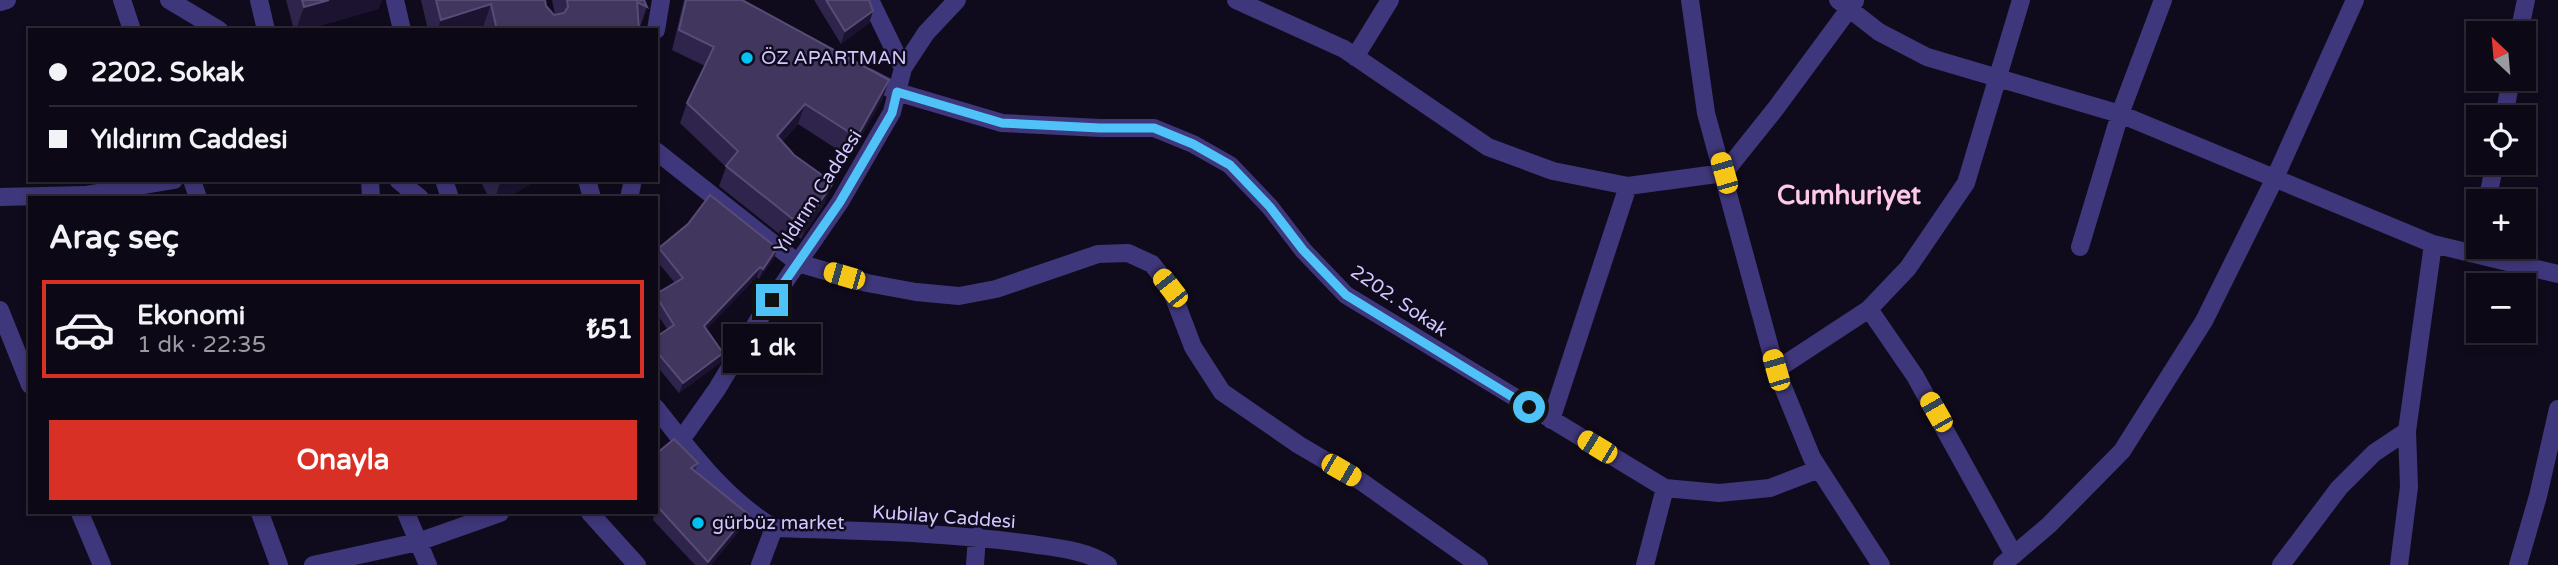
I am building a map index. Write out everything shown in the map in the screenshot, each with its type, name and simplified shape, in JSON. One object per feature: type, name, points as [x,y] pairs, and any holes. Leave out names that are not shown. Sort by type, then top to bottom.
[{"type":"street","points":[[0,2],[6,0]]},
{"type":"street","points":[[122,0],[131,28]]},
{"type":"street","points":[[169,0],[216,28]]},
{"type":"street","points":[[260,0],[265,28]]},
{"type":"street","points":[[395,0],[402,28]]},
{"type":"street","points":[[656,28],[661,0]]},
{"type":"street","points":[[870,0],[903,68]]},
{"type":"street","name":"Yıldırım Caddesi","points":[[677,434],[717,389],[759,319],[840,202],[892,113],[903,68],[926,33],[957,0]]},
{"type":"street","points":[[1236,0],[1355,57],[1488,147],[1553,171],[1628,186],[1724,173],[1776,108],[1848,3],[1879,32],[1927,58],[2120,114],[2433,244],[2466,248]]},
{"type":"street","points":[[1355,57],[1390,0]]},
{"type":"street","points":[[1690,0],[1706,113],[1776,370],[1819,469],[1881,565]]},
{"type":"street","points":[[1776,370],[1869,309],[1908,268],[1966,183],[2021,0]]},
{"type":"street","points":[[2080,247],[2120,114],[2163,0]]},
{"type":"street","points":[[1869,309],[1915,376],[2008,560],[2049,525],[2122,451],[2204,321],[2274,180],[2355,0]]},
{"type":"street","points":[[2522,21],[2526,0]]},
{"type":"street","name":"2202. Sokak","points":[[851,68],[897,92],[1002,123],[1154,128],[1193,144],[1230,165],[1270,207],[1303,250],[1346,295],[1665,488],[1719,493],[1770,488],[1819,469]]},
{"type":"street","points":[[658,153],[798,263],[867,283],[959,296],[996,289],[1098,254],[1128,253],[1152,264],[1170,288],[1193,347],[1222,392],[1299,445],[1362,482],[1479,565]]},
{"type":"street","points":[[42,196],[85,195],[162,182]]},
{"type":"street","points":[[400,182],[418,196]]},
{"type":"street","points":[[1551,420],[1628,186]]},
{"type":"street","points":[[0,197],[28,196]]},
{"type":"street","points":[[2399,565],[2409,487],[2407,431],[2433,244]]},
{"type":"street","points":[[2509,259],[2558,274]]},
{"type":"street","points":[[0,310],[28,380]]},
{"type":"street","points":[[2518,565],[2538,496],[2558,409]]},
{"type":"street","points":[[658,410],[747,512],[774,528],[760,565]]},
{"type":"street","points":[[2281,565],[2339,488],[2374,453],[2407,431]]},
{"type":"street","points":[[658,439],[677,434]]},
{"type":"street","points":[[1645,565],[1665,488]]},
{"type":"street","points":[[80,514],[102,565]]},
{"type":"street","points":[[260,514],[279,565]]},
{"type":"street","points":[[406,514],[428,565]]},
{"type":"street","points":[[313,565],[418,542],[497,514]]},
{"type":"street","points":[[591,514],[637,565]]},
{"type":"street","name":"Kubilay Caddesi","points":[[774,528],[977,536],[1056,548],[1096,557],[1108,565]]},
{"type":"street","points":[[975,565],[977,536]]},
{"type":"building","points":[[302,0],[329,0],[304,7]]},
{"type":"building","points":[[436,0],[545,0],[546,6],[554,15],[564,13],[568,7],[567,0],[644,0],[647,7],[637,2],[639,28],[497,28],[491,4],[441,20]]},
{"type":"building","points":[[686,0],[742,0],[889,80],[857,137],[805,104],[777,136],[794,155],[833,183],[808,219],[799,212],[794,220],[726,166],[738,151],[687,103],[714,47],[679,30]]},
{"type":"building","points":[[826,0],[869,0],[873,11],[845,31]]},
{"type":"building","points":[[710,195],[777,248],[763,269],[760,267],[704,326],[723,353],[683,383],[658,353],[658,336],[674,325],[658,299],[658,293],[683,278],[659,248],[688,224]]},
{"type":"building","points":[[674,439],[698,463],[691,468],[748,514],[708,562],[658,507],[658,452]]},
{"type":"place","name":"ÖZ APARTMAN","points":[[747,58]]},
{"type":"place","name":"gürbüz market","points":[[698,523]]},
{"type":"district","name":"Cumhuriyet","points":[[1849,195]]},
{"type":"route","points":[[772,300],[840,202],[892,113],[897,92],[1002,123],[1154,128],[1193,144],[1230,165],[1270,207],[1303,250],[1346,295],[1529,407]]}]
